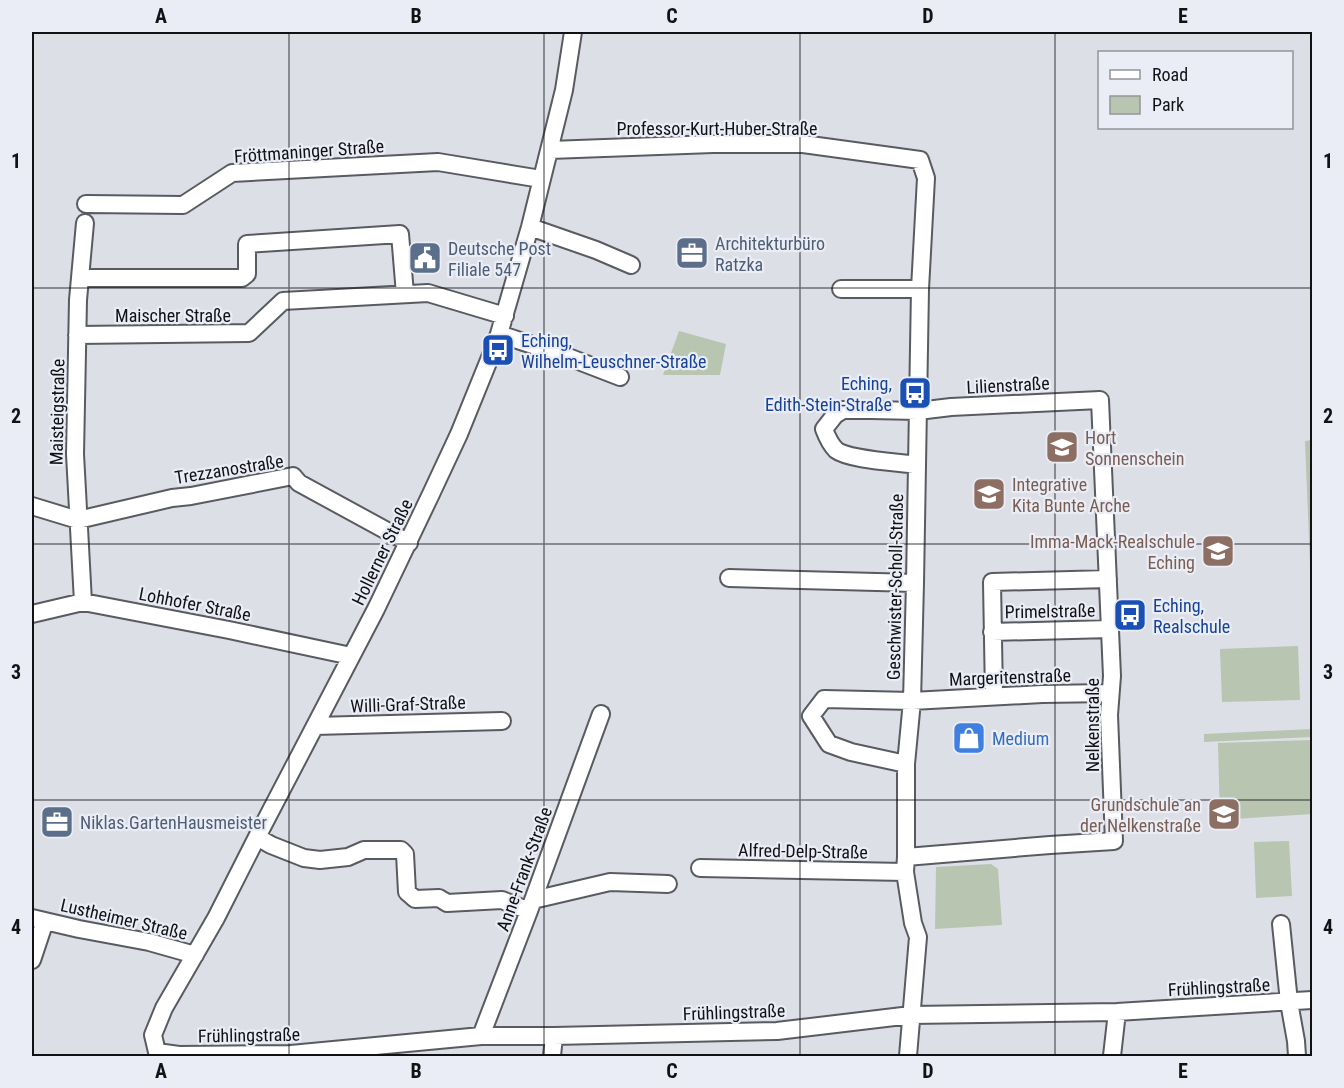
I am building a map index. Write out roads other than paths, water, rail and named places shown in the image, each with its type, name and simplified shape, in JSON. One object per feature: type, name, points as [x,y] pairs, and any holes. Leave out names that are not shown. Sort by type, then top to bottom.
[{"type":"street","name":"Hollerner Straße","points":[[154,1054],[153,1035],[164,1008],[216,918],[409,543],[459,434],[500,334],[530,227],[564,90],[573,32]]},
{"type":"street","name":"Professor-Kurt-Huber-Straße","points":[[549,150],[713,144],[802,144],[920,160]]},
{"type":"street","name":"Geschwister-Scholl-Straße","points":[[908,1056],[918,937],[913,922],[905,864],[906,764],[912,701],[920,289],[926,178],[920,160]]},
{"type":"street","name":"Fröttmaninger Straße","points":[[86,204],[183,205],[232,173],[438,162],[541,179]]},
{"type":"street","name":"Maisteigstraße","points":[[83,602],[75,454],[77,335],[85,223]]},
{"type":"street","points":[[530,227],[631,265]]},
{"type":"street","points":[[80,278],[242,278],[247,274],[247,244],[400,234],[405,294]]},
{"type":"street","points":[[841,289],[920,289]]},
{"type":"street","name":"Maischer Straße","points":[[77,335],[249,333],[283,301],[405,294],[428,293],[505,316]]},
{"type":"street","points":[[500,334],[620,377]]},
{"type":"street","name":"Lilienstraße","points":[[917,465],[849,456],[834,448],[824,429],[835,415],[843,411],[918,411],[951,407],[1100,400]]},
{"type":"street","name":"Nelkenstraße","points":[[905,864],[1050,845],[1114,841],[1109,715],[1112,676],[1100,400]]},
{"type":"street","name":"Trezzanostraße","points":[[78,520],[172,498],[293,476],[299,483],[409,543]]},
{"type":"street","points":[[32,506],[78,520]]},
{"type":"street","points":[[729,578],[915,583]]},
{"type":"street","name":"Primelstraße","points":[[994,696],[992,582],[1108,579]]},
{"type":"street","name":"Lohhofer Straße","points":[[32,614],[83,602],[351,656]]},
{"type":"street","name":"Primelstraße","points":[[992,632],[1110,629]]},
{"type":"street","name":"Margeritenstraße","points":[[906,764],[851,752],[829,744],[811,716],[824,699],[912,701],[1110,693]]},
{"type":"street","name":"Anne-Frank-Straße","points":[[481,1036],[601,714]]},
{"type":"street","name":"Willi-Graf-Straße","points":[[315,726],[502,721]]},
{"type":"street","points":[[257,837],[304,858],[320,860],[348,856],[364,850],[401,850],[405,854],[407,892],[415,899],[439,898],[447,903],[502,900],[531,905],[610,882],[669,884]]},
{"type":"street","name":"Alfred-Delp-Straße","points":[[700,868],[905,864]]},
{"type":"street","name":"Lustheimer Straße","points":[[32,960],[38,920],[149,942],[195,955]]},
{"type":"street","points":[[1281,924],[1297,1056]]},
{"type":"street","name":"Frühlingstraße","points":[[154,1054],[291,1054],[481,1036],[777,1031],[911,1015],[1117,1012],[1312,1000]]},
{"type":"street","points":[[1112,1056],[1117,1012]]},
{"type":"street","points":[[552,1056],[554,1036]]},
{"type":"place","name":"Architekturbüro Ratzka","points":[[692,253]]},
{"type":"place","name":"Deutsche Post Filiale 547","points":[[425,258]]},
{"type":"place","name":"Eching, Wilhelm-Leuschner-Straße","points":[[498,350]]},
{"type":"place","name":"Eching, Edith-Stein-Straße","points":[[915,393]]},
{"type":"place","name":"Hort Sonnenschein","points":[[1062,447]]},
{"type":"place","name":"Integrative Kita Bunte Arche","points":[[989,494]]},
{"type":"place","name":"Imma-Mack-Realschule Eching","points":[[1218,551]]},
{"type":"place","name":"Eching, Realschule","points":[[1130,615]]},
{"type":"place","name":"Medium","points":[[969,738]]},
{"type":"place","name":"Grundschule an der Nelkenstraße","points":[[1224,814]]},
{"type":"place","name":"Niklas.GartenHausmeister","points":[[57,822]]}]
